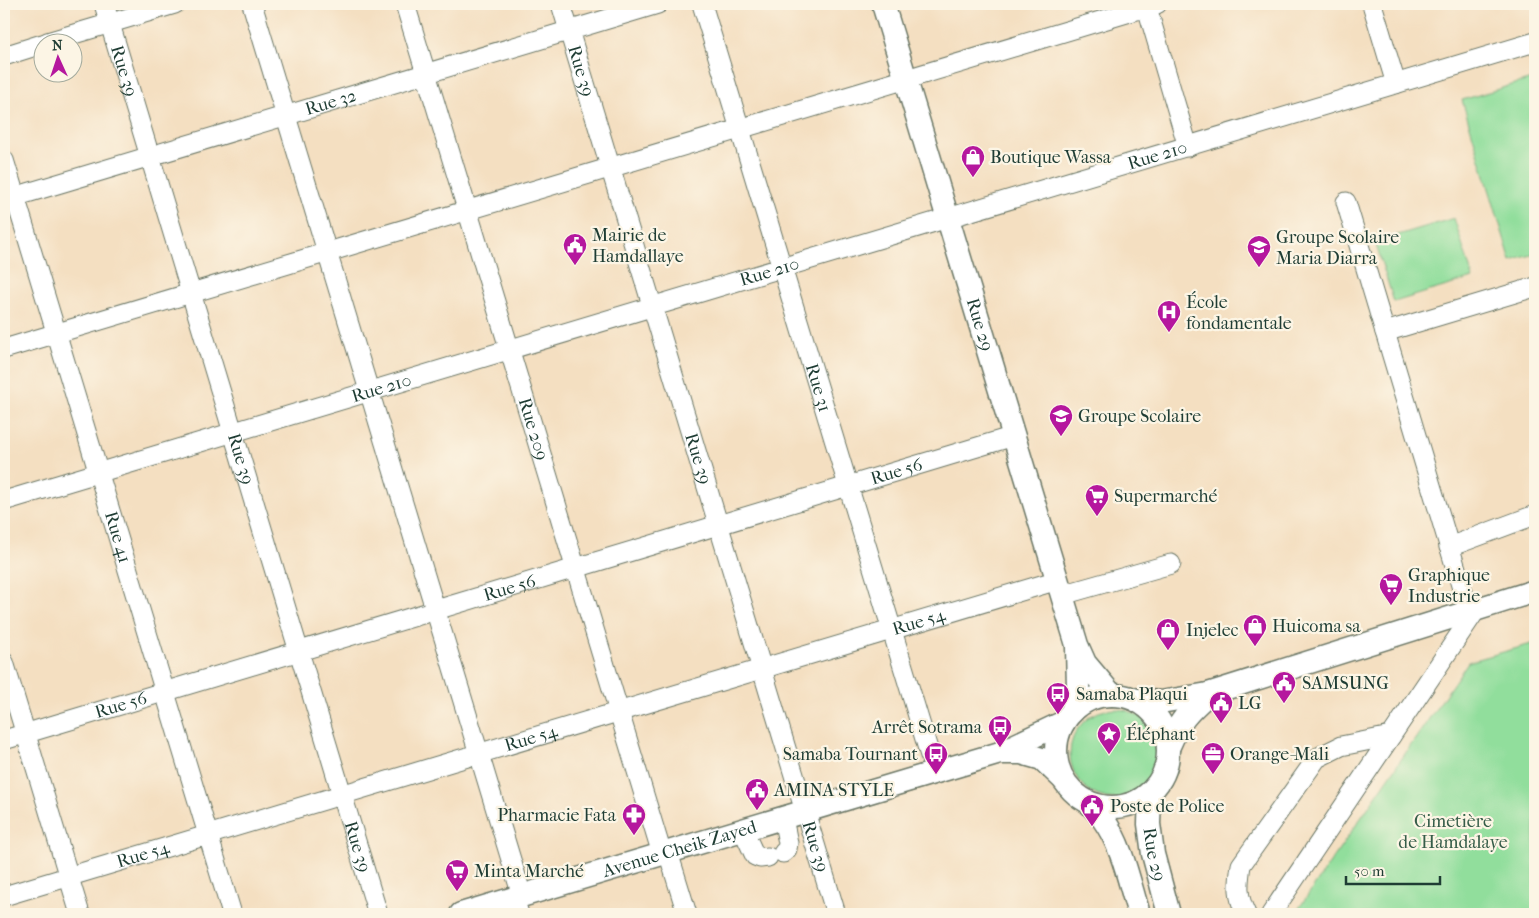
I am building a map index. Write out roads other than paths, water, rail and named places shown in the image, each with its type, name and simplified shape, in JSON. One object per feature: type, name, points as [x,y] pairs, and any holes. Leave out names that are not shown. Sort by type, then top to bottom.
[{"type":"main road","name":"Rue 29","points":[[883,4],[1077,644],[1085,663],[1112,695]]},
{"type":"main road","points":[[1000,753],[1068,717],[1090,699],[1112,695],[1161,702],[1208,694],[1535,591]]},
{"type":"main road","name":"Rue 29","points":[[1068,717],[1078,687],[1077,644]]},
{"type":"main road","points":[[1088,802],[1103,807],[1120,807],[1136,802],[1150,794],[1165,772],[1169,746],[1176,730],[1187,713],[1208,694]]},
{"type":"main road","points":[[1137,700],[1153,712],[1164,728],[1169,746]]},
{"type":"main road","points":[[1068,717],[1058,736],[1056,751],[1058,766],[1064,780],[1074,793],[1088,802],[1103,818],[1113,835],[1122,857],[1139,914]]},
{"type":"main road","name":"Avenue Cheik Zayed","points":[[461,914],[518,903],[665,853],[1000,753],[1021,753],[1042,759],[1064,780]]},
{"type":"main road","name":"Rue 29","points":[[1150,794],[1149,824],[1153,854],[1169,914]]},
{"type":"street","name":"Rue 39","points":[[104,4],[378,914]]},
{"type":"street","points":[[82,32],[175,4]]},
{"type":"street","points":[[252,4],[478,753],[518,903]]},
{"type":"street","name":"Rue 209","points":[[405,4],[619,711],[687,914]]},
{"type":"street","name":"Rue 39","points":[[560,4],[836,914]]},
{"type":"street","name":"Rue 32","points":[[9,198],[658,4]]},
{"type":"street","name":"Rue 31","points":[[702,4],[935,772]]},
{"type":"street","points":[[1372,4],[1396,84]]},
{"type":"street","points":[[4,349],[1150,5],[1188,146]]},
{"type":"street","name":"Rue 210","points":[[4,501],[1535,42]]},
{"type":"street","points":[[4,56],[32,47]]},
{"type":"street","name":"Rue 41","points":[[4,160],[9,198],[56,334],[232,914]]},
{"type":"street","points":[[1271,914],[1473,611],[1449,547],[1346,202]]},
{"type":"street","points":[[1385,332],[1535,287]]},
{"type":"street","name":"Rue 56","points":[[4,740],[25,732],[1014,436]]},
{"type":"street","points":[[1449,547],[1535,515]]},
{"type":"street","name":"Rue 54","points":[[4,896],[892,629],[1060,587],[1171,564]]},
{"type":"street","points":[[4,662],[80,914]]},
{"type":"street","points":[[1246,914],[1240,902],[1238,885],[1241,866],[1317,758],[1341,746],[1391,736]]},
{"type":"street","points":[[743,830],[755,856],[760,858],[775,855],[787,849],[788,843],[783,818]]},
{"type":"place","name":"Boutique Wassa","points":[[973,178]]},
{"type":"place","name":"Mairie de Hamdallaye","points":[[575,266]]},
{"type":"place","name":"Groupe Scolaire Maria Diarra","points":[[1259,268]]},
{"type":"place","name":"École fondamentale","points":[[1169,333]]},
{"type":"place","name":"Groupe Scolaire","points":[[1061,437]]},
{"type":"place","name":"Supermarché","points":[[1097,517]]},
{"type":"place","name":"Graphique Industrie","points":[[1391,606]]},
{"type":"place","name":"Huicoma sa","points":[[1255,647]]},
{"type":"place","name":"Injelec","points":[[1168,651]]},
{"type":"place","name":"SAMSUNG","points":[[1284,704]]},
{"type":"place","name":"Samaba Plaqui","points":[[1058,715]]},
{"type":"place","name":"LG","points":[[1221,724]]},
{"type":"place","name":"Arrêt Sotrama","points":[[1000,748]]},
{"type":"place","name":"Éléphant","points":[[1109,755]]},
{"type":"place","name":"Samaba Tournant","points":[[936,775]]},
{"type":"place","name":"Orange-Mali","points":[[1213,775]]},
{"type":"place","name":"AMINA STYLE","points":[[757,811]]},
{"type":"place","name":"Poste de Police","points":[[1092,827]]},
{"type":"place","name":"Pharmacie Fata","points":[[634,836]]},
{"type":"place","name":"Minta Marché","points":[[457,892]]},
{"type":"park label","name":"Cimetière de Hamdalaye","points":[[1453,831]]}]
